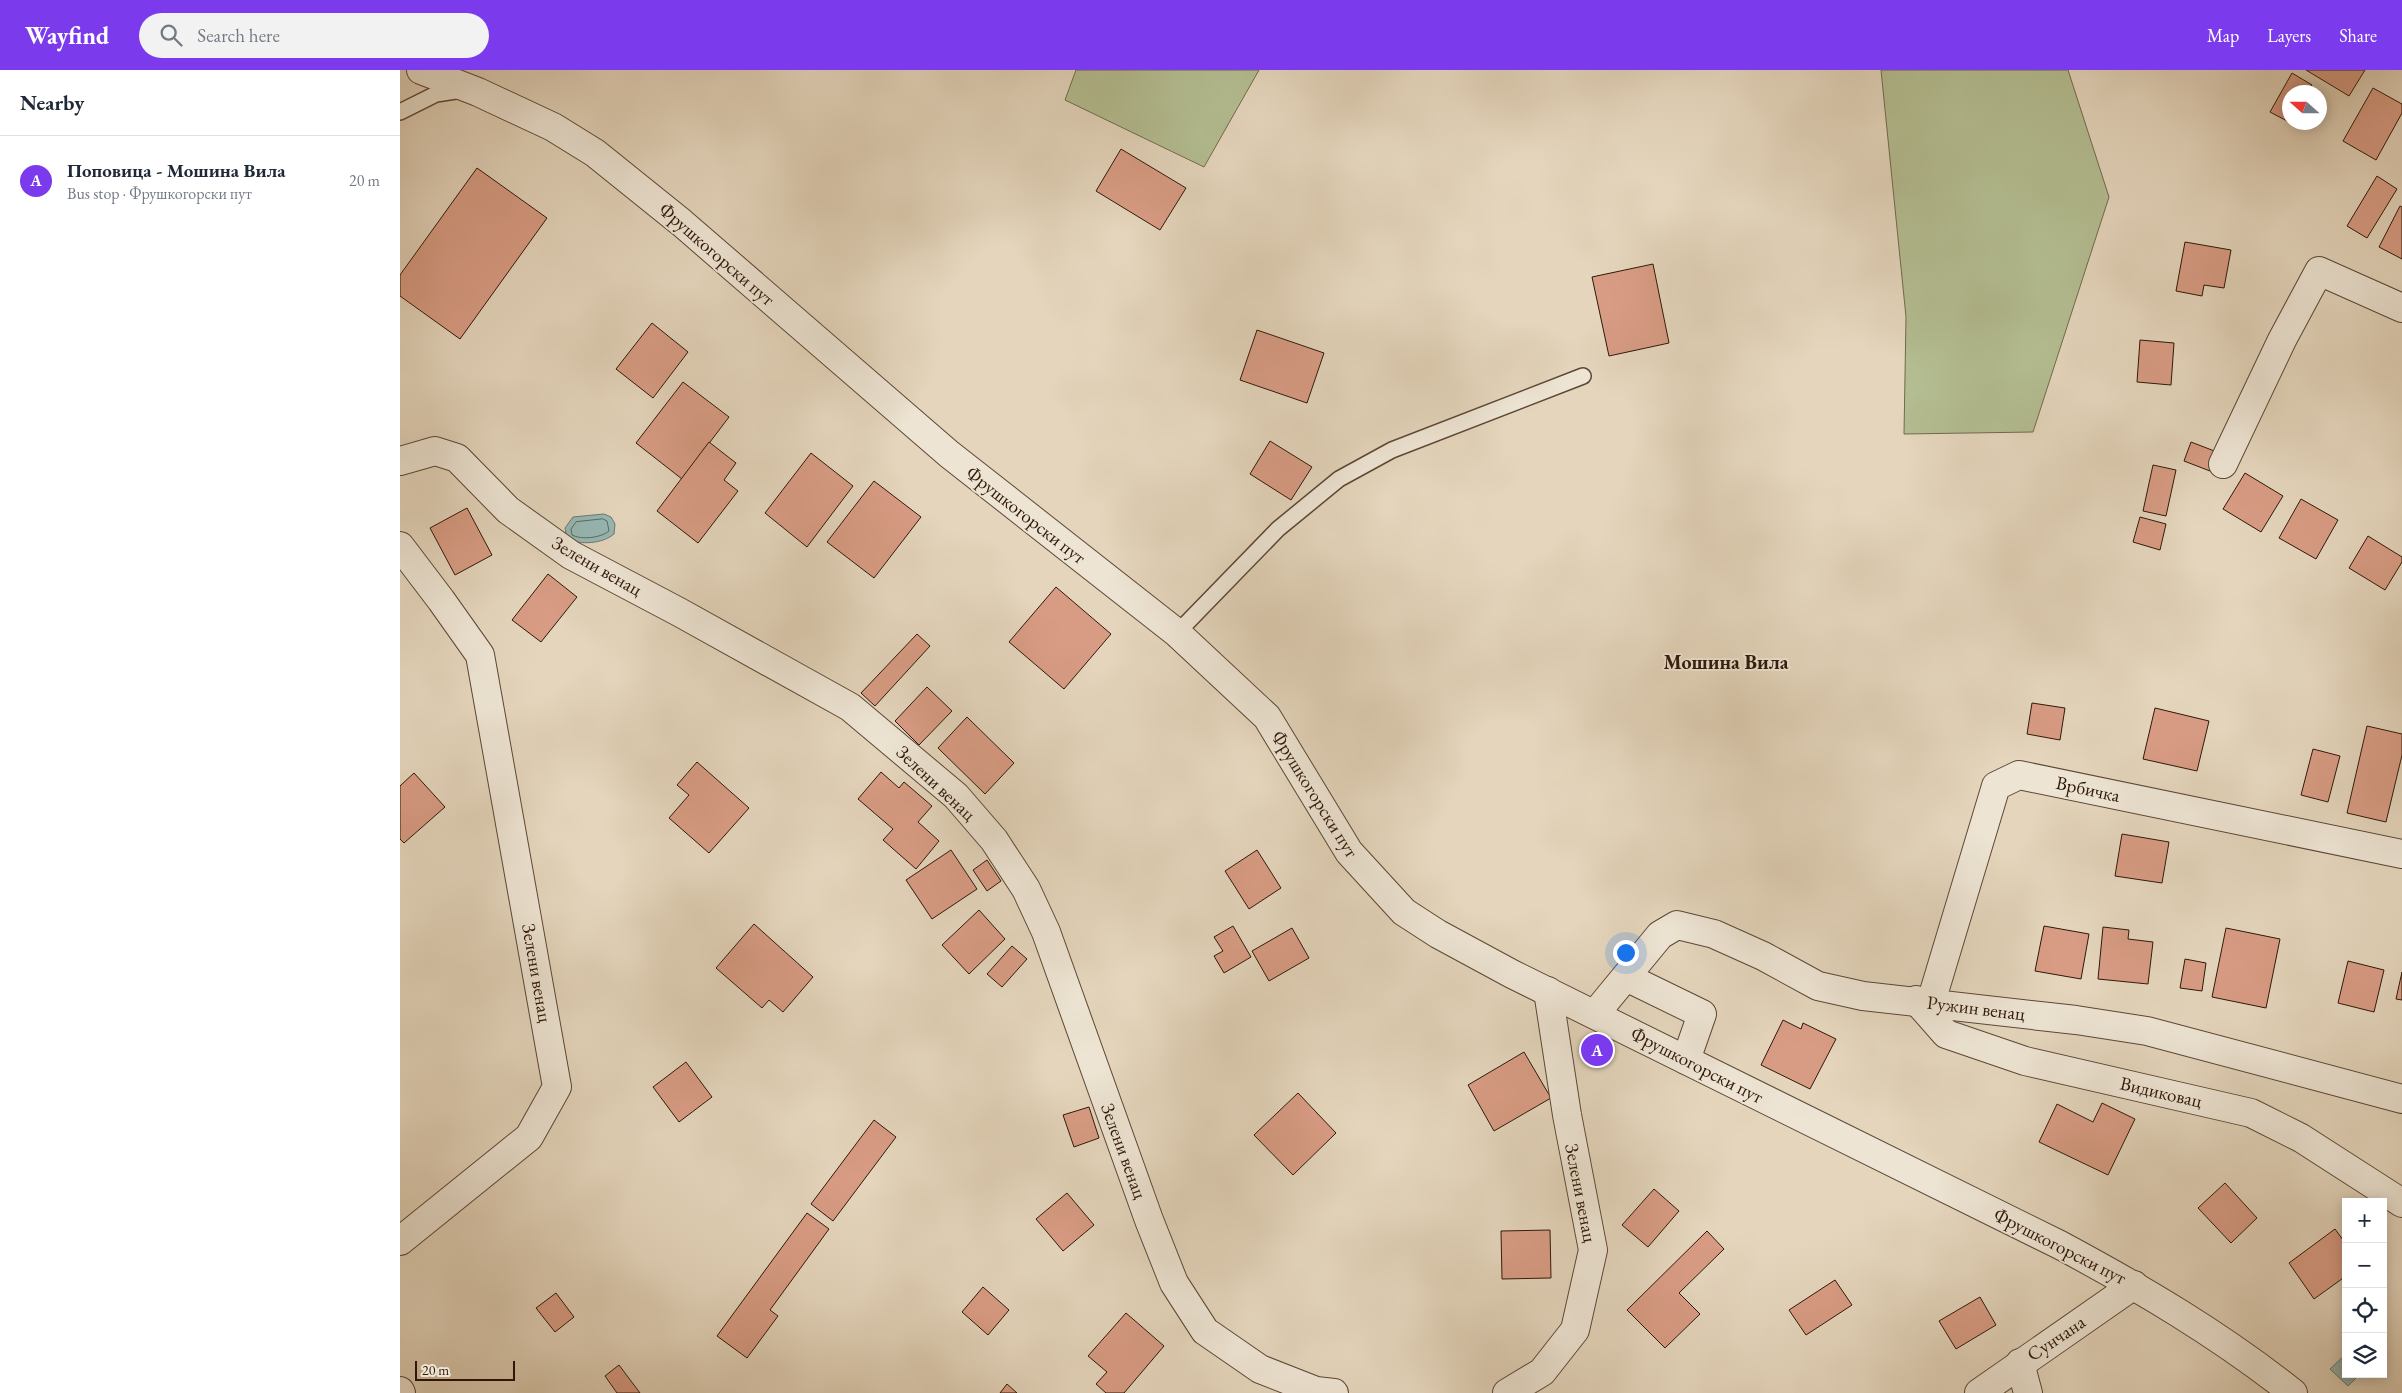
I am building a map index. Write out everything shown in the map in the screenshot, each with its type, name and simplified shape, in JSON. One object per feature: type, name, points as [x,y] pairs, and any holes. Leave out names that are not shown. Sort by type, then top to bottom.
[{"type":"street","name":"Фрушкогорски пут","points":[[421,70],[470,88],[553,127],[595,153],[626,176],[949,454],[1177,634],[1266,717],[1349,852],[1404,912],[1438,934],[1548,991],[2051,1240],[2134,1285],[2246,1356],[2293,1393]]},
{"type":"street","points":[[2223,464],[2282,340],[2319,271],[2392,304]]},
{"type":"street","name":"Зелени венац","points":[[400,461],[435,451],[457,458],[508,510],[571,555],[696,621],[850,707],[956,796],[994,840],[1026,889],[1046,932],[1149,1220],[1174,1283],[1205,1331],[1260,1369],[1316,1390],[1334,1393]]},
{"type":"street","name":"Зелени венац","points":[[400,546],[480,656],[557,1087],[529,1137],[400,1241]]},
{"type":"street","name":"Врбичка","points":[[1924,1001],[1996,786],[2018,775],[2402,854]]},
{"type":"street","name":"Ружин венац","points":[[1595,1014],[1660,935],[1677,925],[1714,934],[1763,956],[1818,986],[1863,996],[1924,1001],[2147,1031],[2402,1099]]},
{"type":"street","points":[[1626,977],[1702,1014],[1686,1060]]},
{"type":"street","name":"Зелени венац","points":[[1507,1393],[1542,1372],[1575,1330],[1593,1250],[1567,1116],[1548,991]]},
{"type":"street","name":"Видиковац","points":[[1924,1001],[1946,1034],[2025,1061],[2251,1114],[2301,1138],[2402,1203]]},
{"type":"street","name":"Сунчана","points":[[1979,1393],[2134,1285]]},
{"type":"street","points":[[2020,1363],[2028,1393]]},
{"type":"lane","points":[[400,112],[436,94],[470,88]]},
{"type":"lane","points":[[1177,634],[1278,529],[1339,479],[1392,450],[1583,376]]},
{"type":"green space","points":[[1076,70],[1259,70],[1204,167],[1065,100]]},
{"type":"green space","points":[[1881,70],[2068,70],[2109,197],[2033,432],[1904,434],[1906,317]]},
{"type":"water","points":[[604,514],[611,517],[615,524],[614,534],[598,542],[579,542],[567,539],[565,528],[573,517]]},
{"type":"water","points":[[2342,1358],[2342,1378],[2356,1378],[2348,1386],[2330,1369]]},
{"type":"building","points":[[2306,70],[2365,70],[2349,96]]},
{"type":"building","points":[[2292,73],[2312,85],[2285,85]]},
{"type":"building","points":[[2373,88],[2402,104],[2402,113],[2376,160],[2343,141]]},
{"type":"building","points":[[2282,91],[2282,118],[2270,112]]},
{"type":"building","points":[[1121,149],[1186,188],[1160,230],[1096,191]]},
{"type":"building","points":[[477,168],[547,218],[460,339],[400,296],[400,275]]},
{"type":"building","points":[[2377,176],[2397,189],[2367,238],[2347,226]]},
{"type":"building","points":[[2400,206],[2402,207],[2402,259],[2379,247]]},
{"type":"building","points":[[2185,242],[2231,250],[2224,288],[2204,285],[2202,296],[2176,291]]},
{"type":"building","points":[[1653,264],[1669,343],[1609,356],[1592,277]]},
{"type":"building","points":[[652,323],[688,352],[653,398],[616,369]]},
{"type":"building","points":[[1257,330],[1324,353],[1307,403],[1240,380]]},
{"type":"building","points":[[2140,340],[2174,343],[2171,385],[2137,382]]},
{"type":"building","points":[[683,382],[729,417],[682,479],[636,443]]},
{"type":"building","points":[[1270,441],[1312,467],[1291,500],[1250,474]]},
{"type":"building","points":[[709,442],[736,463],[724,480],[738,491],[698,543],[657,511]]},
{"type":"building","points":[[2191,442],[2217,452],[2210,471],[2184,461]]},
{"type":"building","points":[[811,453],[853,486],[807,547],[765,513]]},
{"type":"building","points":[[2153,465],[2176,470],[2166,516],[2143,511]]},
{"type":"building","points":[[2245,473],[2283,496],[2261,532],[2223,509]]},
{"type":"building","points":[[874,481],[921,517],[874,578],[827,542]]},
{"type":"building","points":[[2301,499],[2338,520],[2316,559],[2279,538]]},
{"type":"building","points":[[467,508],[492,555],[455,575],[430,528]]},
{"type":"building","points":[[2140,517],[2166,524],[2160,550],[2133,542]]},
{"type":"building","points":[[2368,536],[2402,557],[2402,562],[2385,590],[2349,568]]},
{"type":"building","points":[[548,574],[577,597],[541,642],[512,620]]},
{"type":"building","points":[[1056,587],[1111,634],[1064,689],[1009,642]]},
{"type":"building","points":[[917,634],[930,646],[875,706],[861,693]]},
{"type":"building","points":[[927,687],[952,711],[919,745],[895,721]]},
{"type":"building","points":[[2032,703],[2065,708],[2060,740],[2027,734]]},
{"type":"building","points":[[2155,708],[2209,721],[2197,771],[2143,759]]},
{"type":"building","points":[[967,717],[1014,763],[985,794],[938,748]]},
{"type":"building","points":[[2367,726],[2402,734],[2402,755],[2386,822],[2347,813]]},
{"type":"building","points":[[2313,749],[2340,756],[2328,802],[2301,795]]},
{"type":"building","points":[[697,762],[749,808],[709,853],[669,818],[689,795],[677,785]]},
{"type":"building","points":[[881,772],[899,788],[904,782],[932,806],[918,822],[939,841],[916,869],[883,840],[893,829],[858,799]]},
{"type":"building","points":[[414,773],[445,807],[404,843],[400,839],[400,786]]},
{"type":"building","points":[[2122,834],[2169,842],[2162,883],[2115,876]]},
{"type":"building","points":[[951,850],[977,889],[932,919],[906,880]]},
{"type":"building","points":[[1257,850],[1281,888],[1249,909],[1225,871]]},
{"type":"building","points":[[987,860],[1001,881],[987,891],[973,870]]},
{"type":"building","points":[[979,910],[1005,939],[969,974],[942,945]]},
{"type":"building","points":[[754,924],[813,977],[783,1012],[769,1000],[762,1008],[716,968]]},
{"type":"building","points":[[1233,926],[1251,957],[1224,973],[1214,956],[1223,951],[1214,937]]},
{"type":"building","points":[[2044,926],[2089,934],[2081,979],[2035,971]]},
{"type":"building","points":[[2103,927],[2129,930],[2128,939],[2153,942],[2148,984],[2098,979]]},
{"type":"building","points":[[1292,928],[1309,958],[1269,981],[1252,951]]},
{"type":"building","points":[[2226,928],[2280,939],[2266,1008],[2212,997]]},
{"type":"building","points":[[1012,946],[1027,959],[1002,987],[987,974]]},
{"type":"building","points":[[2185,959],[2206,963],[2202,991],[2180,988]]},
{"type":"building","points":[[2348,961],[2384,970],[2374,1012],[2338,1003]]},
{"type":"building","points":[[2402,972],[2402,1000],[2396,999]]},
{"type":"building","points":[[1783,1020],[1801,1029],[1803,1023],[1836,1039],[1810,1089],[1761,1065]]},
{"type":"building","points":[[1524,1052],[1551,1098],[1494,1131],[1468,1085]]},
{"type":"building","points":[[686,1062],[712,1097],[679,1122],[653,1087]]},
{"type":"building","points":[[1298,1093],[1336,1133],[1293,1175],[1254,1135]]},
{"type":"building","points":[[2102,1103],[2135,1119],[2108,1175],[2039,1142],[2057,1104],[2093,1122]]},
{"type":"building","points":[[1089,1107],[1099,1138],[1074,1147],[1063,1115]]},
{"type":"building","points":[[874,1120],[896,1137],[833,1221],[811,1204]]},
{"type":"building","points":[[2225,1183],[2257,1218],[2231,1243],[2198,1208]]},
{"type":"building","points":[[1654,1189],[1679,1211],[1648,1247],[1622,1225]]},
{"type":"building","points":[[1067,1193],[1094,1225],[1063,1251],[1036,1219]]},
{"type":"building","points":[[807,1213],[829,1229],[770,1310],[778,1316],[747,1358],[717,1336]]},
{"type":"building","points":[[2335,1229],[2342,1239],[2342,1279],[2314,1299],[2289,1263]]},
{"type":"building","points":[[1550,1230],[1551,1278],[1502,1279],[1501,1231]]},
{"type":"building","points":[[1707,1231],[1724,1249],[1679,1293],[1700,1314],[1665,1348],[1627,1310]]},
{"type":"building","points":[[1835,1280],[1852,1305],[1806,1335],[1789,1310]]},
{"type":"building","points":[[983,1287],[1009,1310],[988,1335],[962,1312]]},
{"type":"building","points":[[556,1293],[574,1317],[555,1332],[536,1308]]},
{"type":"building","points":[[1980,1297],[1996,1325],[1956,1349],[1939,1321]]},
{"type":"building","points":[[1126,1313],[1164,1346],[1124,1393],[1106,1393],[1096,1384],[1107,1372],[1088,1356]]},
{"type":"building","points":[[619,1365],[640,1393],[617,1393],[605,1376]]},
{"type":"building","points":[[1007,1384],[1017,1393],[1000,1393]]},
{"type":"place","name":"Поповица - Мошина Вила","points":[[1597,1050]]},
{"type":"district","name":"Мошина Вила","points":[[1726,662]]}]
